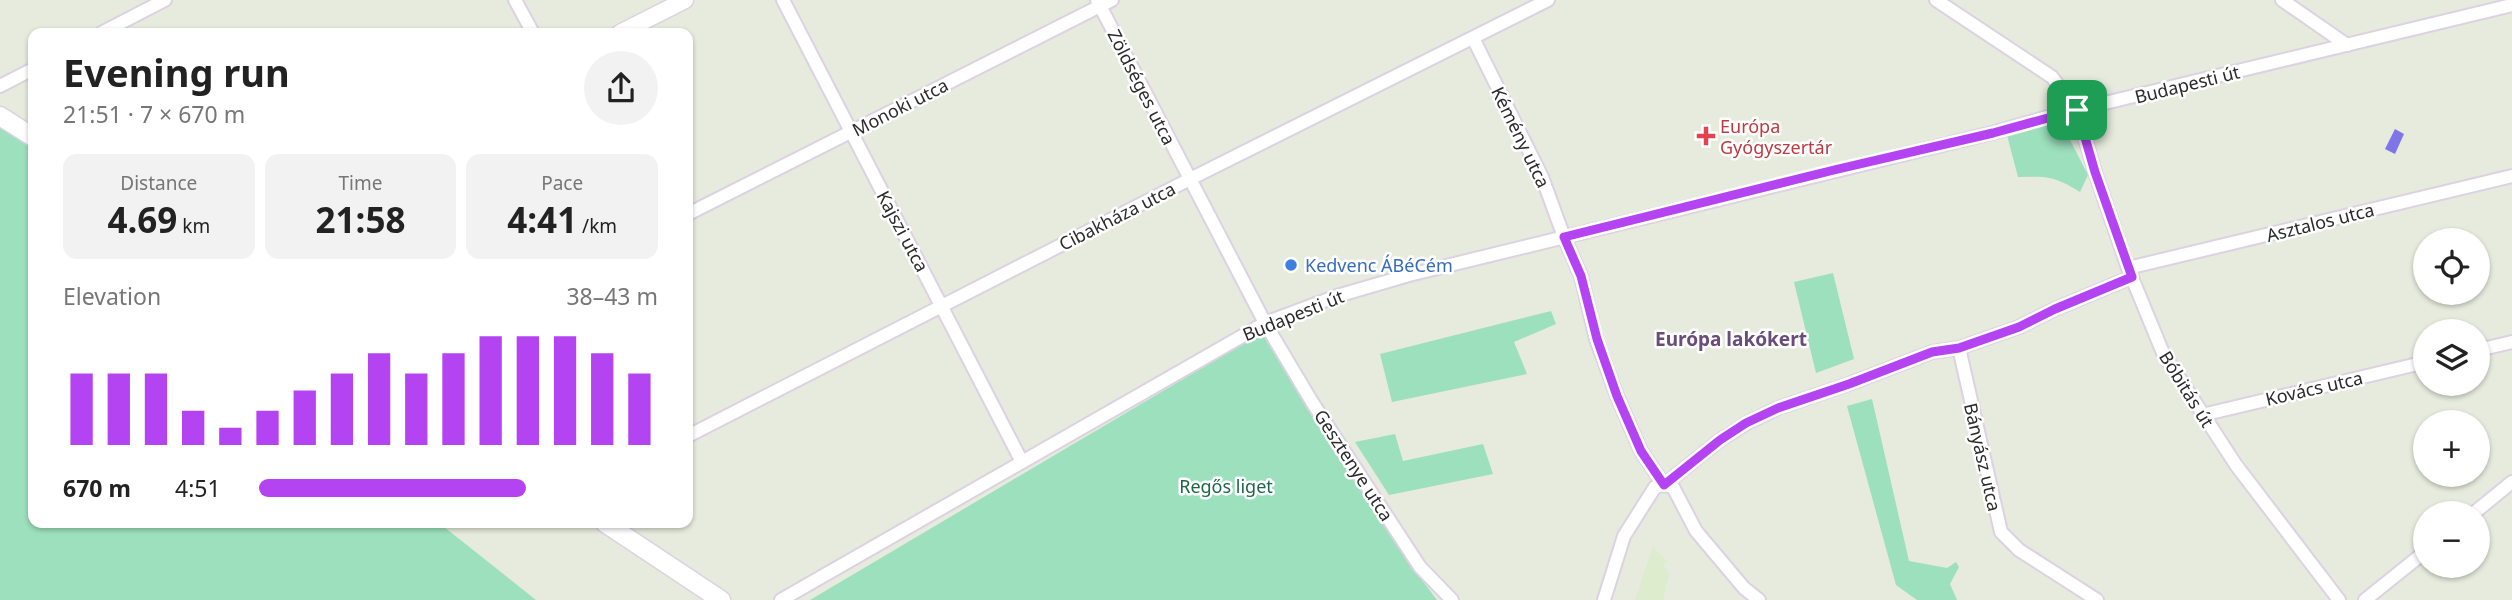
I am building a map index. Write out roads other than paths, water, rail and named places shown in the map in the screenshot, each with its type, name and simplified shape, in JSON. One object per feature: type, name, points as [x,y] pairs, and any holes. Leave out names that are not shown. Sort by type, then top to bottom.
[{"type":"main road","points":[[0,116],[28,135]]},
{"type":"main road","points":[[613,528],[721,600]]},
{"type":"street","points":[[111,28],[165,0]]},
{"type":"street","points":[[515,0],[530,28]]},
{"type":"street","points":[[631,28],[685,0]]},
{"type":"street","name":"Kajszi utca","points":[[783,0],[1022,462]]},
{"type":"street","name":"Cibakháza utca","points":[[693,433],[1190,178],[1548,0]]},
{"type":"street","points":[[1936,0],[2052,77],[2077,110]]},
{"type":"street","points":[[2282,0],[2347,45]]},
{"type":"street","name":"Monoki utca","points":[[693,211],[1103,2]]},
{"type":"street","name":"Zöldséges utca","points":[[1103,2],[1265,323]]},
{"type":"street","name":"Budapesti út","points":[[782,600],[1265,323],[1338,296],[1409,275],[2512,5]]},
{"type":"street","name":"Kémény utca","points":[[1473,38],[1542,177],[1581,276],[1597,339],[1617,396],[1641,451],[1664,485],[1673,487],[1696,531],[1744,587],[1759,600]]},
{"type":"street","points":[[0,86],[28,72]]},
{"type":"street","name":"Bóbitás út","points":[[2077,110],[2130,273],[2163,353],[2236,465],[2339,600]]},
{"type":"street","name":"Asztalos utca","points":[[1604,600],[1623,536],[1655,486],[1664,485],[1720,440],[1768,413],[1932,352],[1959,348],[2019,327],[2130,273],[2512,176]]},
{"type":"street","name":"Gesztenye utca","points":[[1265,323],[1312,402],[1420,566],[1452,600]]},
{"type":"street","points":[[2490,347],[2512,342]]},
{"type":"street","name":"Bányász utca","points":[[1959,348],[2000,531],[2019,550],[2097,600]]},
{"type":"street","name":"Kovács utca","points":[[2202,415],[2413,365]]},
{"type":"street","points":[[2488,501],[2512,482]]},
{"type":"street","points":[[2365,600],[2413,561]]},
{"type":"place","name":"Európa Gyógyszertár","points":[[1706,136]]},
{"type":"place","name":"Kedvenc ÁBéCém","points":[[1291,265]]},
{"type":"district","name":"Európa lakókert","points":[[1731,339]]},
{"type":"park label","name":"Regős liget","points":[[1226,486]]}]
